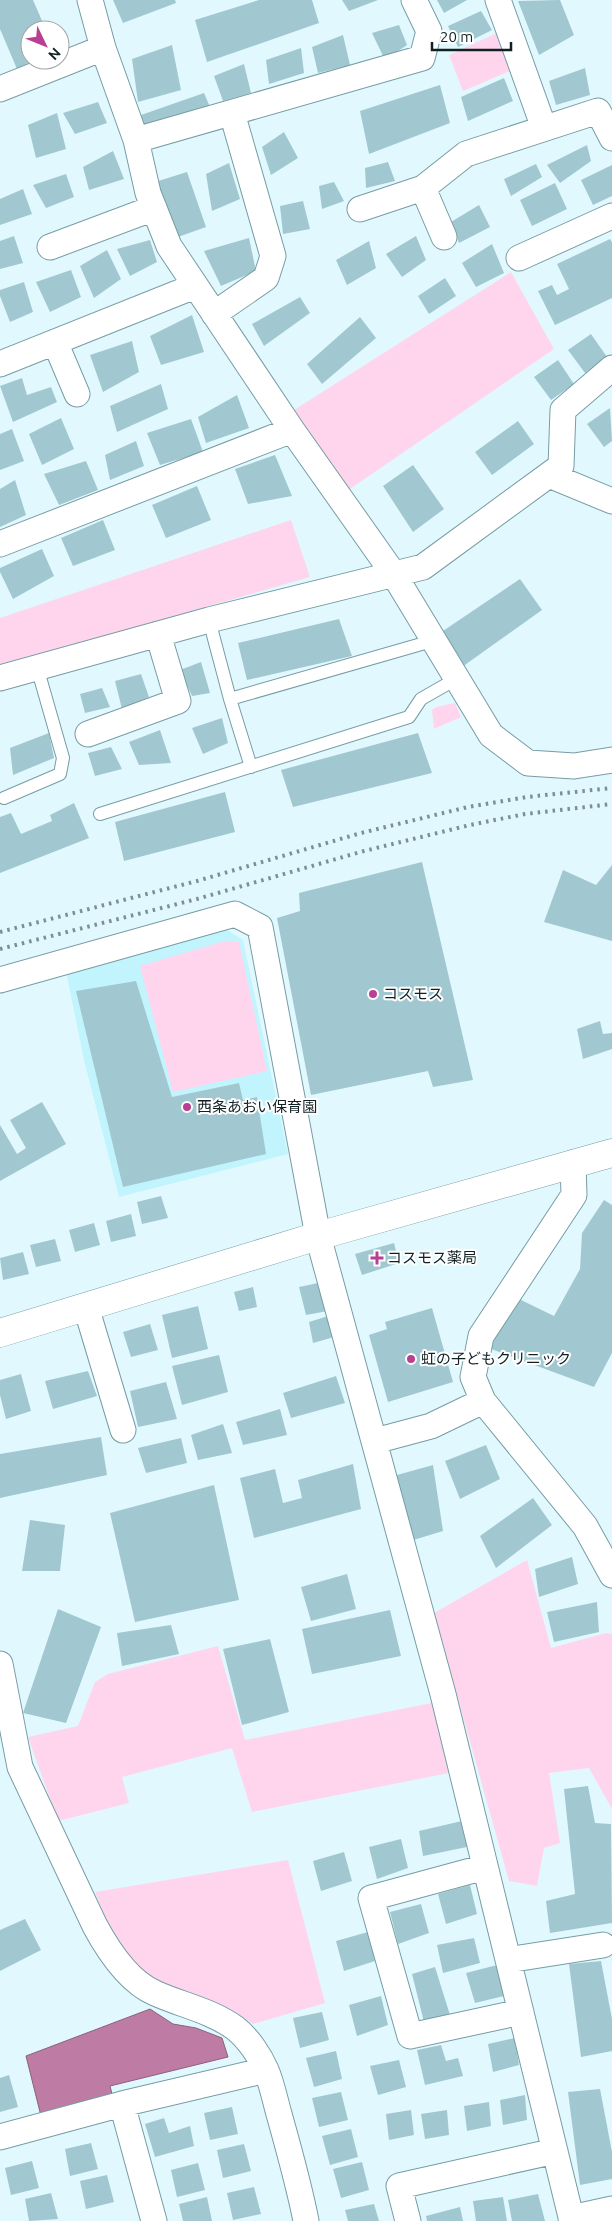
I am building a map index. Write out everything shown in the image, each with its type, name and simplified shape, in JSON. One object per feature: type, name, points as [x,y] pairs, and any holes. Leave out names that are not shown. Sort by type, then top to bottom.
[{"type":"street","points":[[90,0],[104,48],[136,140],[148,193],[169,246],[292,430],[393,573],[432,641],[491,735],[528,763],[574,766],[612,760]]},
{"type":"street","points":[[136,140],[422,58],[428,31],[414,0]]},
{"type":"street","points":[[498,0],[544,128]]},
{"type":"street","points":[[0,89],[104,48]]},
{"type":"street","points":[[360,210],[423,188],[466,154],[598,111],[612,138]]},
{"type":"street","points":[[214,314],[266,278],[273,256],[232,113]]},
{"type":"street","points":[[423,188],[444,237]]},
{"type":"street","points":[[50,247],[154,208]]},
{"type":"street","points":[[519,258],[612,216]]},
{"type":"street","points":[[0,364],[195,286]]},
{"type":"street","points":[[55,342],[77,394]]},
{"type":"street","points":[[0,678],[210,620],[422,566],[561,466],[563,410],[612,368]]},
{"type":"street","points":[[0,544],[292,430]]},
{"type":"street","points":[[549,475],[612,501]]},
{"type":"street","points":[[88,734],[178,701],[158,634]]},
{"type":"street","points":[[0,980],[235,914],[260,927],[318,1236],[443,1694],[571,2219],[612,2209]]},
{"type":"street","points":[[0,1333],[318,1236],[612,1153]]},
{"type":"street","points":[[573,1163],[574,1195],[481,1336],[474,1377],[483,1401],[585,1526],[612,1575]]},
{"type":"street","points":[[86,1307],[123,1430]]},
{"type":"street","points":[[375,1441],[432,1426],[483,1401]]},
{"type":"street","points":[[0,1664],[20,1767],[78,1893],[108,1950],[128,1974],[152,1992],[198,2008],[236,2029],[249,2043],[266,2070],[299,2186],[306,2221]]},
{"type":"street","points":[[485,1867],[371,1898],[410,2036],[521,2012]]},
{"type":"street","points":[[508,1960],[603,1945]]},
{"type":"street","points":[[0,2137],[122,2104],[266,2070]]},
{"type":"street","points":[[122,2104],[154,2221]]},
{"type":"street","points":[[408,2221],[398,2186],[555,2151]]},
{"type":"lane","points":[[210,620],[230,698],[251,767]]},
{"type":"lane","points":[[230,698],[432,641]]},
{"type":"lane","points":[[4,798],[60,774],[63,758],[37,667]]},
{"type":"lane","points":[[100,814],[409,717],[421,699],[456,679]]},
{"type":"shaded area","points":[[508,28],[522,66],[463,91],[449,55]]},
{"type":"shaded area","points":[[511,272],[554,349],[347,491],[294,410]]},
{"type":"shaded area","points":[[291,520],[310,577],[0,666],[0,618]]},
{"type":"shaded area","points":[[455,703],[461,717],[434,729],[432,710],[436,707]]},
{"type":"shaded area","name":"西条あおい保育園","points":[[224,928],[243,940],[288,1154],[119,1197],[84,1060],[66,971]]},
{"type":"shaded area","points":[[225,941],[239,942],[267,1071],[173,1092],[140,966]]},
{"type":"shaded area","points":[[527,1560],[551,1648],[606,1633],[612,1634],[612,1809],[589,1768],[549,1773],[560,1843],[544,1848],[537,1886],[509,1881],[434,1613]]},
{"type":"shaded area","points":[[218,1646],[245,1740],[437,1702],[454,1772],[252,1812],[232,1748],[122,1777],[129,1803],[58,1821],[28,1737],[78,1726],[95,1682],[108,1674]]},
{"type":"shaded area","points":[[288,1860],[325,2003],[253,2024],[236,2013],[158,1985],[132,1962],[113,1936],[95,1892]]},
{"type":"shaded area","points":[[150,2009],[173,2024],[196,2028],[222,2038],[228,2057],[110,2086],[113,2098],[41,2116],[26,2056]]},
{"type":"building","points":[[0,0],[33,0],[42,20],[20,20],[20,67],[17,69],[0,29]]},
{"type":"building","points":[[113,0],[175,0],[176,3],[123,23]]},
{"type":"building","points":[[259,0],[312,0],[319,23],[207,62],[195,20]]},
{"type":"building","points":[[342,0],[378,0],[349,11]]},
{"type":"building","points":[[437,0],[467,0],[444,13]]},
{"type":"building","points":[[560,0],[574,35],[539,55],[518,1]]},
{"type":"building","points":[[481,11],[492,30],[458,47],[448,26]]},
{"type":"building","points":[[399,25],[407,45],[385,60],[372,33]]},
{"type":"building","points":[[343,35],[350,65],[318,73],[312,47]]},
{"type":"building","points":[[172,45],[181,90],[138,102],[132,59]]},
{"type":"building","points":[[301,48],[304,73],[269,84],[266,60]]},
{"type":"building","points":[[244,64],[251,93],[223,101],[214,76]]},
{"type":"building","points":[[585,68],[590,95],[556,105],[549,81]]},
{"type":"building","points":[[504,78],[513,101],[468,121],[461,97]]},
{"type":"building","points":[[440,85],[450,123],[369,154],[360,111]]},
{"type":"building","points":[[204,93],[210,107],[146,132],[141,115]]},
{"type":"building","points":[[98,102],[107,123],[75,134],[63,113]]},
{"type":"building","points":[[57,113],[66,149],[36,158],[28,125]]},
{"type":"building","points":[[284,132],[298,158],[271,175],[262,147]]},
{"type":"building","points":[[587,145],[591,161],[560,183],[547,165]]},
{"type":"building","points":[[113,151],[124,179],[89,190],[83,167]]},
{"type":"building","points":[[388,162],[395,181],[366,188],[365,168]]},
{"type":"building","points":[[229,163],[240,199],[212,211],[206,174]]},
{"type":"building","points":[[536,164],[542,177],[511,196],[504,179]]},
{"type":"building","points":[[612,165],[612,196],[593,205],[581,180]]},
{"type":"building","points":[[187,172],[206,227],[178,237],[155,182]]},
{"type":"building","points":[[66,174],[74,197],[46,208],[33,185]]},
{"type":"building","points":[[334,182],[344,201],[322,209],[319,186]]},
{"type":"building","points":[[555,183],[567,209],[532,226],[520,200]]},
{"type":"building","points":[[23,189],[32,214],[0,225],[0,199]]},
{"type":"building","points":[[303,201],[310,229],[283,234],[280,206]]},
{"type":"building","points":[[479,205],[490,227],[459,243],[451,222]]},
{"type":"building","points":[[14,236],[23,263],[0,269],[0,241]]},
{"type":"building","points":[[416,236],[426,260],[402,277],[386,254]]},
{"type":"building","points":[[249,238],[256,271],[221,286],[204,251]]},
{"type":"building","points":[[610,239],[612,242],[612,298],[555,325],[538,291],[552,285],[557,295],[569,289],[557,264]]},
{"type":"building","points":[[150,240],[157,262],[130,276],[117,249]]},
{"type":"building","points":[[369,241],[376,268],[347,285],[336,260]]},
{"type":"building","points":[[492,244],[504,273],[476,287],[462,263]]},
{"type":"building","points":[[107,250],[121,279],[94,298],[80,266]]},
{"type":"building","points":[[71,270],[81,297],[50,312],[36,282]]},
{"type":"building","points":[[445,278],[456,296],[429,314],[418,296]]},
{"type":"building","points":[[24,282],[33,312],[10,322],[0,296],[0,290]]},
{"type":"building","points":[[300,297],[310,313],[264,346],[252,324]]},
{"type":"building","points":[[192,315],[204,352],[161,365],[150,336]]},
{"type":"building","points":[[360,317],[376,338],[322,384],[307,364]]},
{"type":"building","points":[[591,334],[607,357],[585,373],[568,350]]},
{"type":"building","points":[[132,341],[139,372],[103,392],[90,355]]},
{"type":"building","points":[[558,360],[574,384],[551,400],[534,377]]},
{"type":"building","points":[[22,378],[27,395],[51,387],[57,402],[13,422],[0,386]]},
{"type":"building","points":[[161,384],[168,409],[117,432],[110,406]]},
{"type":"building","points":[[237,395],[249,428],[206,443],[198,417]]},
{"type":"building","points":[[610,408],[612,441],[604,447],[587,424]]},
{"type":"building","points":[[61,418],[74,449],[42,465],[29,434]]},
{"type":"building","points":[[191,419],[203,452],[160,465],[147,433]]},
{"type":"building","points":[[518,421],[534,444],[492,475],[475,452]]},
{"type":"building","points":[[12,429],[24,461],[0,470],[0,434]]},
{"type":"building","points":[[136,441],[144,466],[110,480],[105,455]]},
{"type":"building","points":[[275,455],[292,496],[248,504],[235,469]]},
{"type":"building","points":[[86,461],[98,490],[59,505],[44,474]]},
{"type":"building","points":[[413,465],[444,509],[413,532],[383,486]]},
{"type":"building","points":[[15,480],[26,515],[0,527],[0,489]]},
{"type":"building","points":[[197,486],[211,520],[166,538],[152,505]]},
{"type":"building","points":[[103,520],[115,550],[73,566],[61,538]]},
{"type":"building","points":[[42,549],[54,576],[13,599],[0,572],[0,568]]},
{"type":"building","points":[[520,579],[542,610],[462,667],[437,635]]},
{"type":"building","points":[[339,619],[352,656],[247,680],[238,643]]},
{"type":"building","points":[[201,662],[210,693],[192,696],[180,670]]},
{"type":"building","points":[[141,674],[149,697],[122,709],[115,681]]},
{"type":"building","points":[[102,688],[110,707],[85,713],[80,694]]},
{"type":"building","points":[[222,718],[228,743],[203,754],[192,728]]},
{"type":"building","points":[[160,730],[171,763],[139,765],[129,742]]},
{"type":"building","points":[[49,733],[54,758],[13,775],[10,748]]},
{"type":"building","points":[[418,733],[432,773],[293,807],[281,770]]},
{"type":"building","points":[[111,747],[122,769],[95,776],[88,753]]},
{"type":"building","points":[[225,792],[235,832],[124,861],[115,822]]},
{"type":"building","points":[[74,803],[89,838],[0,873],[0,817],[11,813],[21,834],[52,821],[50,815]]},
{"type":"building","name":"コスモス","points":[[422,862],[473,1080],[433,1087],[428,1071],[311,1095],[277,918],[300,911],[299,893]]},
{"type":"building","points":[[612,865],[612,941],[544,922],[563,870],[596,885]]},
{"type":"building","points":[[136,981],[172,1097],[239,1083],[243,1100],[257,1097],[266,1154],[123,1187],[76,991]]},
{"type":"building","points":[[600,1021],[603,1034],[612,1033],[612,1049],[583,1059],[577,1029]]},
{"type":"building","points":[[42,1102],[66,1144],[0,1181],[0,1125],[17,1154],[26,1148],[10,1120]]},
{"type":"building","points":[[161,1196],[168,1218],[142,1224],[137,1202]]},
{"type":"building","points":[[604,1200],[612,1205],[612,1353],[594,1387],[483,1346],[519,1299],[554,1316],[580,1269],[582,1233]]},
{"type":"building","points":[[131,1214],[136,1236],[111,1242],[106,1221]]},
{"type":"building","points":[[94,1223],[100,1245],[75,1252],[69,1230]]},
{"type":"building","points":[[55,1239],[61,1261],[36,1267],[30,1245]]},
{"type":"building","name":"コスモス薬局","points":[[394,1243],[399,1263],[362,1275],[355,1254]]},
{"type":"building","points":[[23,1252],[29,1274],[3,1280],[0,1258]]},
{"type":"building","points":[[318,1283],[328,1311],[306,1315],[299,1287]]},
{"type":"building","points":[[253,1287],[257,1307],[239,1311],[234,1292]]},
{"type":"building","points":[[198,1306],[208,1349],[172,1358],[162,1315]]},
{"type":"building","name":"虹の子どもクリニック","points":[[432,1308],[453,1382],[388,1402],[369,1335],[387,1329],[385,1322]]},
{"type":"building","points":[[328,1316],[334,1337],[313,1343],[309,1322]]},
{"type":"building","points":[[150,1324],[158,1350],[131,1357],[123,1332]]},
{"type":"building","points":[[219,1355],[228,1392],[182,1405],[172,1366]]},
{"type":"building","points":[[88,1371],[97,1396],[53,1409],[45,1381]]},
{"type":"building","points":[[21,1374],[31,1411],[6,1419],[0,1395],[0,1380]]},
{"type":"building","points":[[336,1376],[345,1403],[291,1418],[283,1393]]},
{"type":"building","points":[[166,1382],[177,1419],[138,1427],[130,1391]]},
{"type":"building","points":[[280,1409],[287,1435],[243,1445],[236,1422]]},
{"type":"building","points":[[223,1424],[232,1453],[198,1460],[191,1435]]},
{"type":"building","points":[[101,1437],[107,1475],[0,1498],[0,1454]]},
{"type":"building","points":[[181,1438],[187,1463],[146,1473],[138,1448]]},
{"type":"building","points":[[486,1445],[500,1479],[460,1499],[445,1461]]},
{"type":"building","points":[[353,1464],[361,1509],[254,1538],[240,1478],[275,1469],[283,1503],[302,1498],[298,1480]]},
{"type":"building","points":[[433,1465],[443,1531],[407,1542],[390,1477]]},
{"type":"building","points":[[214,1485],[239,1600],[135,1622],[110,1513]]},
{"type":"building","points":[[533,1498],[552,1525],[496,1568],[480,1536]]},
{"type":"building","points":[[30,1520],[65,1525],[60,1571],[22,1571]]},
{"type":"building","points":[[572,1557],[578,1584],[539,1597],[535,1569]]},
{"type":"building","points":[[347,1574],[356,1609],[311,1621],[301,1587]]},
{"type":"building","points":[[597,1602],[599,1632],[554,1642],[547,1612]]},
{"type":"building","points":[[58,1609],[101,1627],[66,1723],[23,1713]]},
{"type":"building","points":[[390,1610],[401,1656],[312,1674],[302,1629]]},
{"type":"building","points":[[171,1625],[179,1654],[122,1666],[117,1633]]},
{"type":"building","points":[[270,1639],[289,1712],[242,1725],[223,1649]]},
{"type":"building","points":[[588,1786],[595,1823],[611,1824],[612,1923],[550,1933],[546,1901],[575,1894],[564,1789]]},
{"type":"building","points":[[462,1821],[467,1847],[423,1856],[419,1831]]},
{"type":"building","points":[[401,1839],[408,1868],[377,1879],[369,1847]]},
{"type":"building","points":[[344,1852],[352,1881],[321,1891],[313,1861]]},
{"type":"building","points":[[470,1885],[477,1914],[446,1924],[438,1894]]},
{"type":"building","points":[[421,1904],[429,1933],[398,1944],[390,1912]]},
{"type":"building","points":[[25,1919],[41,1950],[0,1971],[0,1930]]},
{"type":"building","points":[[368,1932],[375,1961],[344,1971],[336,1941]]},
{"type":"building","points":[[474,1938],[480,1963],[443,1973],[437,1945]]},
{"type":"building","points":[[601,1961],[612,2019],[612,2051],[581,2057],[569,1964]]},
{"type":"building","points":[[497,1965],[504,1996],[475,2003],[466,1973]]},
{"type":"building","points":[[435,1967],[450,2015],[424,2022],[412,1974]]},
{"type":"building","points":[[381,1996],[388,2025],[357,2036],[349,2005]]},
{"type":"building","points":[[322,2012],[329,2040],[300,2048],[293,2018]]},
{"type":"building","points":[[515,2038],[519,2065],[493,2072],[488,2044]]},
{"type":"building","points":[[441,2045],[446,2061],[458,2058],[463,2076],[425,2085],[417,2050]]},
{"type":"building","points":[[336,2051],[342,2079],[314,2087],[306,2058]]},
{"type":"building","points":[[399,2060],[406,2087],[378,2095],[370,2066]]},
{"type":"building","points":[[9,2075],[18,2107],[0,2112],[0,2078]]},
{"type":"building","points":[[600,2089],[612,2152],[612,2179],[580,2185],[568,2092]]},
{"type":"building","points":[[341,2092],[348,2120],[319,2127],[312,2098]]},
{"type":"building","points":[[525,2095],[527,2120],[503,2125],[500,2100]]},
{"type":"building","points":[[489,2102],[491,2126],[467,2131],[464,2106]]},
{"type":"building","points":[[232,2107],[238,2134],[210,2140],[204,2113]]},
{"type":"building","points":[[411,2110],[414,2135],[389,2140],[386,2114]]},
{"type":"building","points":[[447,2110],[449,2135],[425,2139],[421,2114]]},
{"type":"building","points":[[164,2118],[169,2133],[190,2126],[194,2146],[155,2157],[145,2124]]},
{"type":"building","points":[[351,2129],[358,2157],[330,2165],[322,2136]]},
{"type":"building","points":[[91,2143],[98,2169],[70,2176],[65,2149]]},
{"type":"building","points":[[244,2144],[251,2171],[223,2178],[217,2150]]},
{"type":"building","points":[[32,2161],[39,2188],[11,2195],[5,2168]]},
{"type":"building","points":[[362,2162],[369,2190],[341,2198],[333,2169]]},
{"type":"building","points":[[198,2163],[205,2190],[177,2197],[171,2170]]},
{"type":"building","points":[[107,2175],[114,2202],[86,2209],[80,2181]]},
{"type":"building","points":[[254,2187],[261,2214],[233,2220],[227,2193]]},
{"type":"building","points":[[51,2193],[58,2219],[29,2221],[25,2199]]},
{"type":"building","points":[[538,2194],[545,2221],[512,2221],[508,2200]]},
{"type":"building","points":[[207,2197],[212,2221],[183,2221],[179,2204]]},
{"type":"building","points":[[503,2197],[507,2221],[476,2221],[473,2201]]},
{"type":"building","points":[[374,2204],[379,2221],[348,2221],[345,2210]]},
{"type":"building","points":[[460,2207],[463,2221],[427,2221],[426,2216]]},
{"type":"railway","points":[[0,932],[197,881],[361,833],[468,807],[527,797],[612,788]]},
{"type":"railway","points":[[0,949],[197,899],[364,851],[470,825],[525,814],[612,804]]},
{"type":"place","name":"コスモス","points":[[373,994]]},
{"type":"place","name":"西条あおい保育園","points":[[187,1107]]},
{"type":"place","name":"コスモス薬局","points":[[377,1258]]},
{"type":"place","name":"虹の子どもクリニック","points":[[411,1359]]}]
